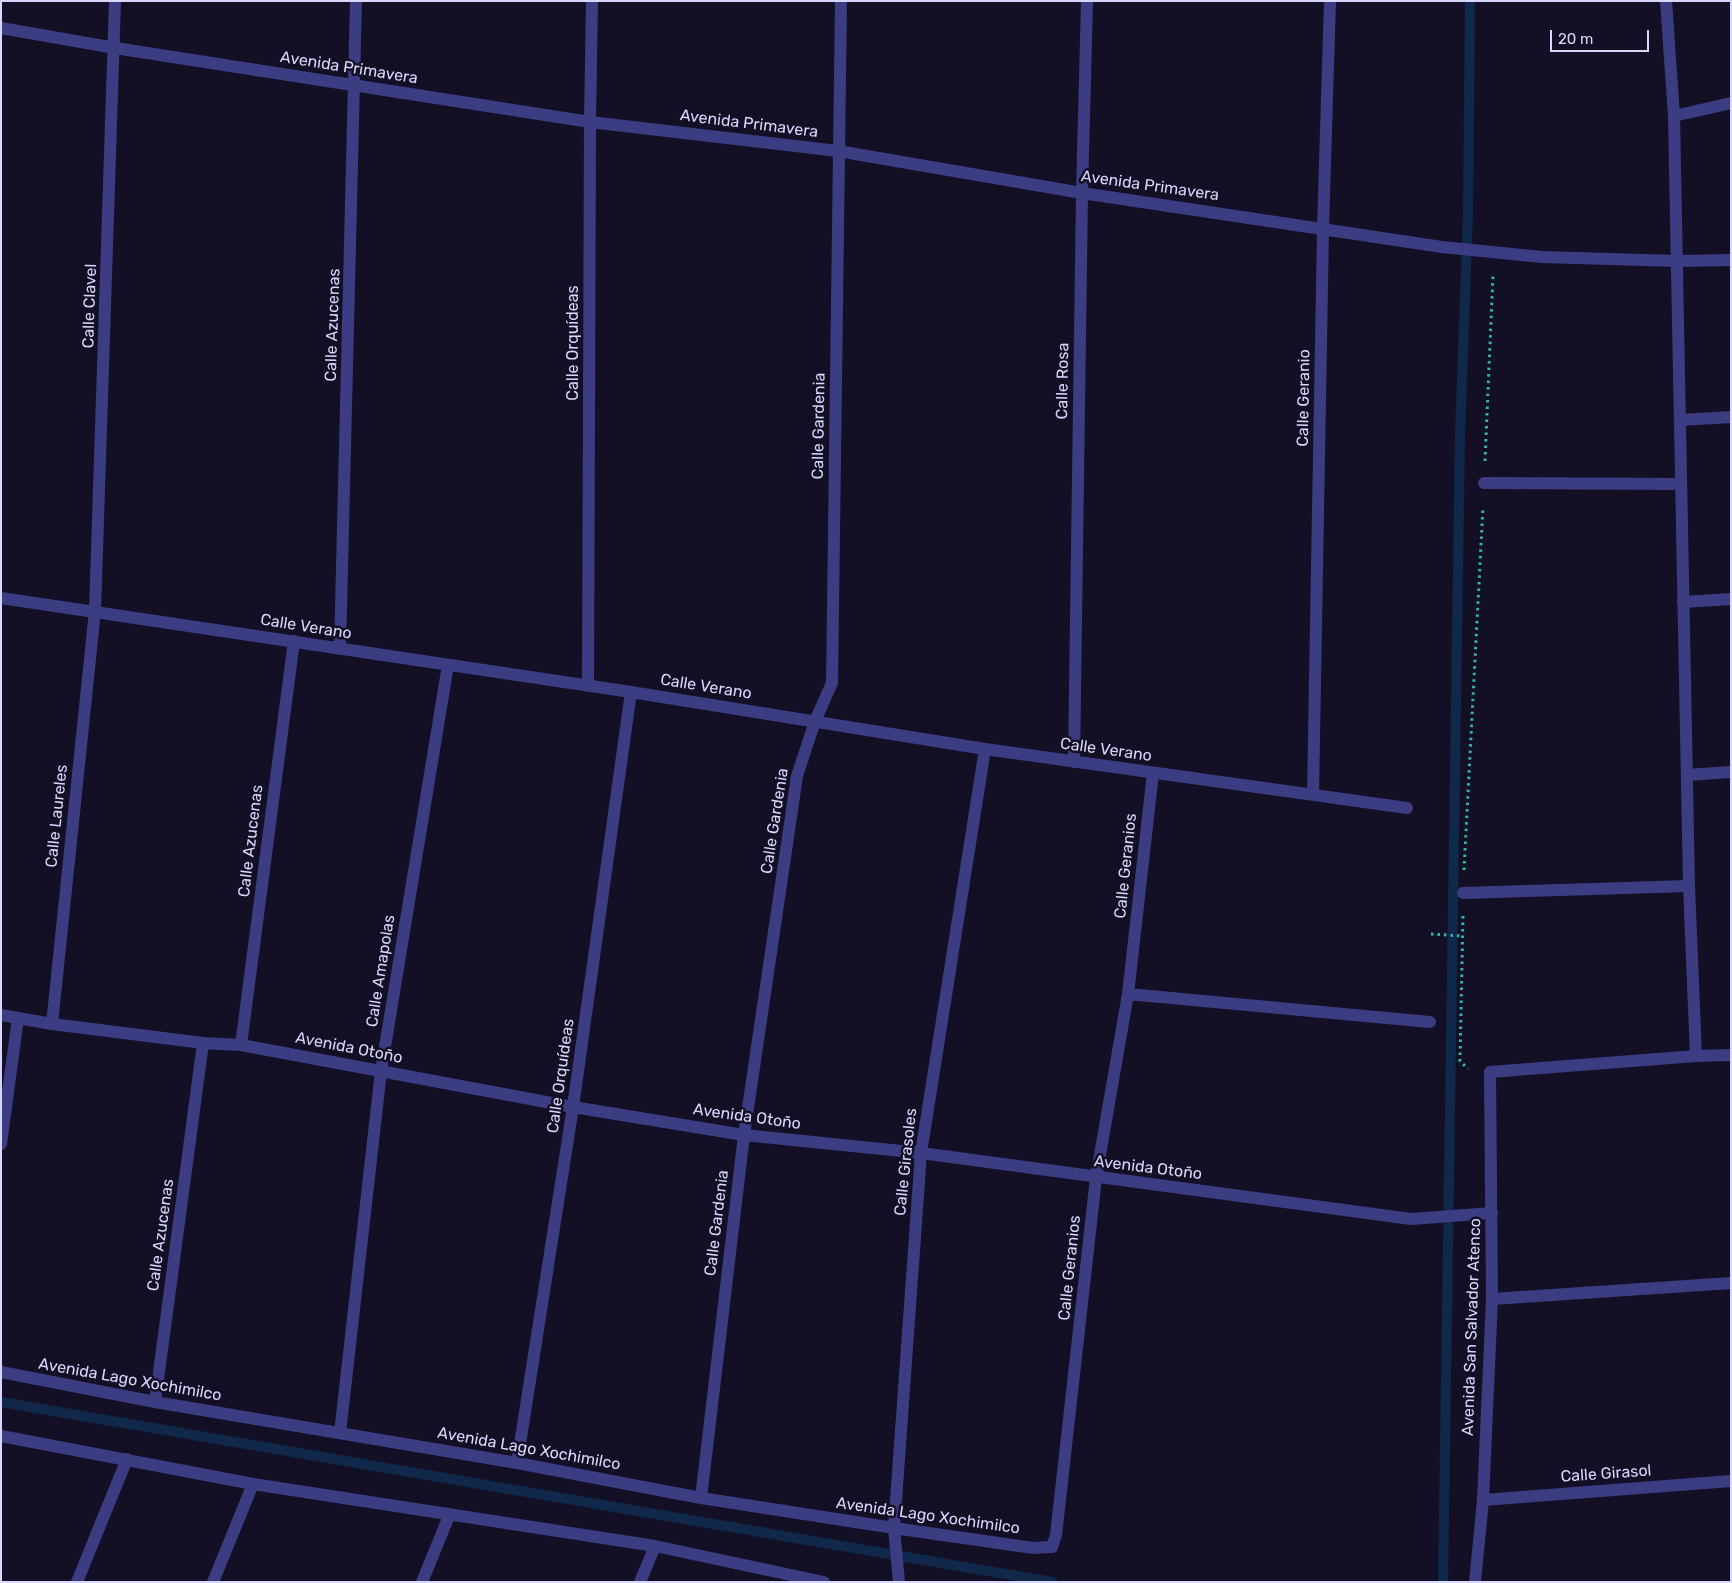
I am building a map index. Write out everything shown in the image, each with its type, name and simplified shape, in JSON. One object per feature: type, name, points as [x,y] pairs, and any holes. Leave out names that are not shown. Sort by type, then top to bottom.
[{"type":"street","name":"Calle Clavel","points":[[95,611],[115,48],[115,1]]},
{"type":"street","name":"Calle Azucenas","points":[[340,649],[356,85],[356,1]]},
{"type":"street","name":"Calle Orquídeas","points":[[588,686],[592,1]]},
{"type":"street","name":"Calle Gardenia","points":[[701,1498],[744,1135],[797,776],[815,720],[832,683],[841,1]]},
{"type":"street","name":"Calle Rosa","points":[[1074,762],[1082,193],[1087,1]]},
{"type":"street","name":"Calle Geranio","points":[[1312,795],[1323,228],[1330,1]]},
{"type":"street","points":[[1666,1],[1674,116],[1689,886],[1696,1056]]},
{"type":"street","name":"Avenida Primavera","points":[[1,28],[115,48],[590,122],[838,151],[1082,193],[1442,247],[1494,250],[1542,257],[1677,261],[1731,260]]},
{"type":"street","points":[[1674,116],[1731,103]]},
{"type":"street","points":[[1680,420],[1731,417]]},
{"type":"street","points":[[1484,483],[1681,484]]},
{"type":"street","name":"Calle Verano","points":[[1,598],[815,720],[985,749],[1407,808]]},
{"type":"street","points":[[1683,602],[1731,599]]},
{"type":"street","name":"Calle Laureles","points":[[52,1024],[95,611]]},
{"type":"street","name":"Calle Azucenas","points":[[241,1045],[294,642]]},
{"type":"street","name":"Calle Amapolas","points":[[340,1433],[381,1071],[448,665]]},
{"type":"street","name":"Calle Orquídeas","points":[[517,1463],[573,1107],[631,692]]},
{"type":"street","name":"Calle Girasoles","points":[[898,1580],[894,1528],[921,1153],[985,749]]},
{"type":"street","points":[[1687,775],[1731,772]]},
{"type":"street","name":"Calle Geranios","points":[[1052,1547],[1056,1535],[1096,1178],[1128,994],[1153,773]]},
{"type":"street","points":[[1463,893],[1689,886]]},
{"type":"street","points":[[1128,994],[1430,1022]]},
{"type":"street","name":"Avenida Otoño","points":[[1,1016],[52,1024],[241,1045],[573,1107],[744,1135],[921,1153],[1411,1219],[1492,1213]]},
{"type":"street","points":[[1,1144],[18,1018]]},
{"type":"street","name":"Calle Azucenas","points":[[155,1402],[203,1042]]},
{"type":"street","points":[[1490,1072],[1731,1055]]},
{"type":"street","name":"Avenida San Salvador Atenco","points":[[1475,1582],[1483,1500],[1492,1299],[1490,1072]]},
{"type":"street","points":[[1492,1299],[1731,1283]]},
{"type":"street","name":"Avenida Lago Xochimilco","points":[[1,1372],[155,1402],[517,1463],[701,1498],[1033,1548],[1052,1547]]},
{"type":"street","points":[[1,1436],[253,1484],[449,1516],[655,1546],[824,1582]]},
{"type":"street","points":[[78,1582],[127,1459]]},
{"type":"street","name":"Calle Girasol","points":[[1483,1500],[1731,1481]]},
{"type":"street","points":[[213,1582],[253,1484]]},
{"type":"street","points":[[422,1582],[449,1516]]},
{"type":"street","points":[[640,1582],[655,1546]]},
{"type":"path","points":[[1490,1072],[1468,1069],[1460,1061],[1463,893],[1494,250]]},
{"type":"path","points":[[1431,934],[1462,936]]},
{"type":"waterway","points":[[1443,1582],[1460,434],[1468,214],[1470,1]]},
{"type":"waterway","points":[[1,1402],[1052,1582]]}]
